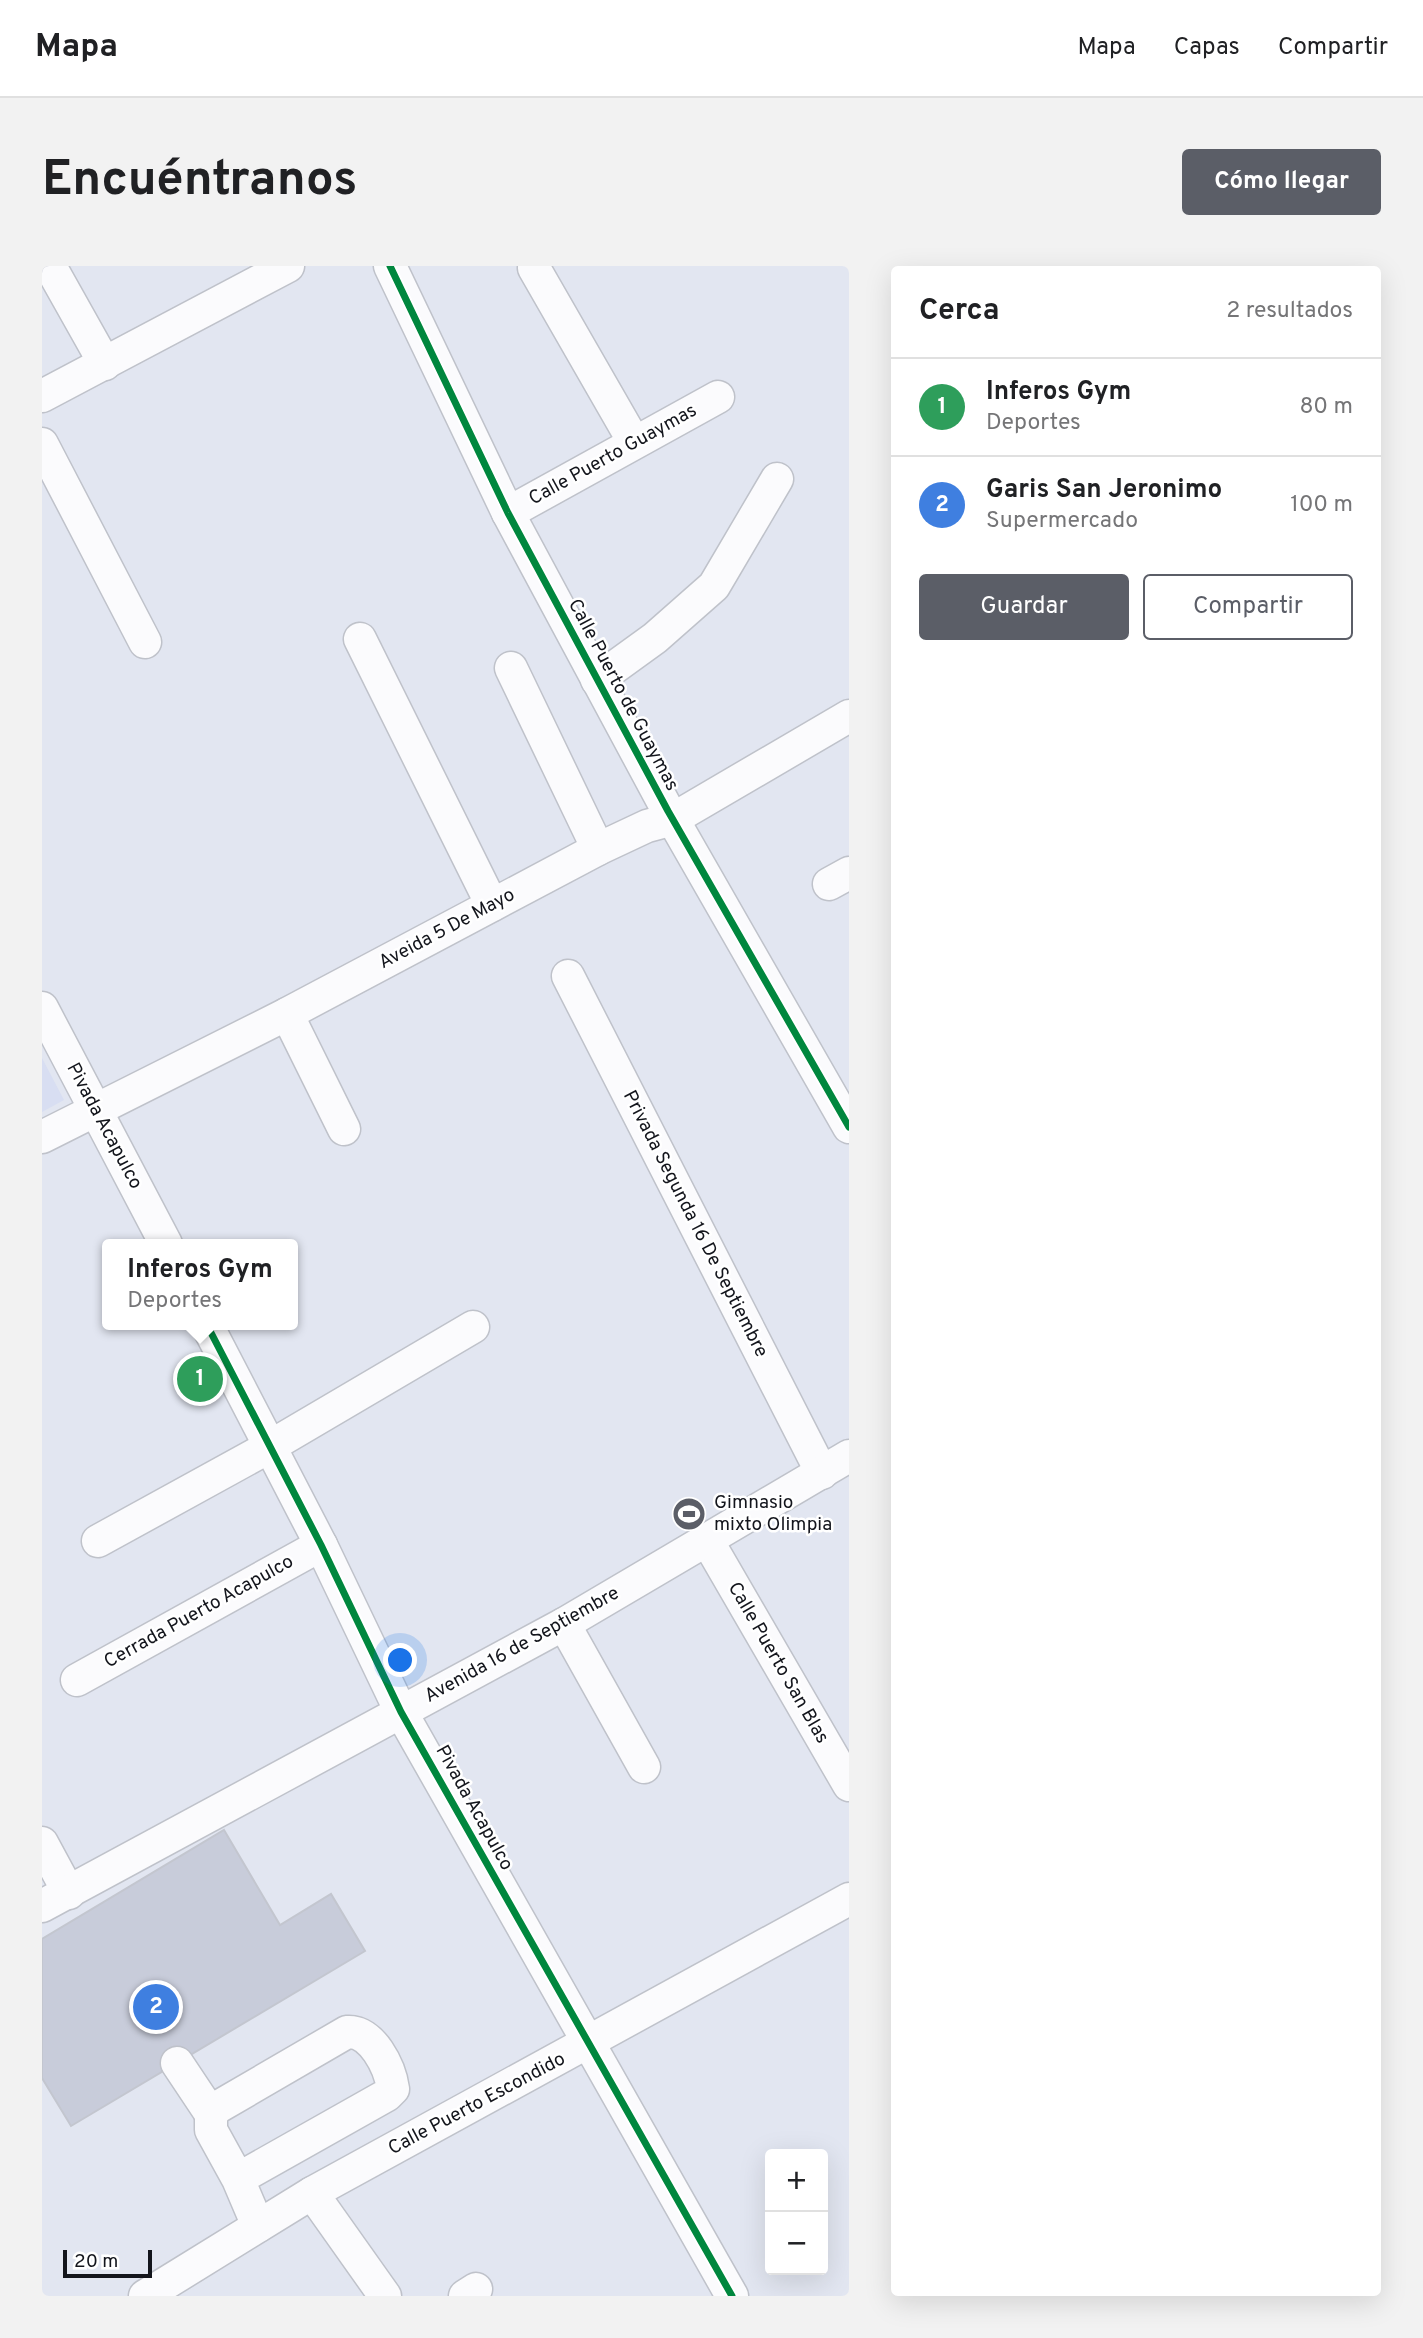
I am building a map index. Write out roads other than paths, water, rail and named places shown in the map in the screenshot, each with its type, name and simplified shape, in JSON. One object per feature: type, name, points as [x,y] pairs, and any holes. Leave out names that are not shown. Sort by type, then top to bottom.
[{"type":"street","points":[[50,266],[105,364]]},
{"type":"street","points":[[42,396],[288,266]]},
{"type":"street","name":"Calle Puerto de Guaymas","points":[[390,266],[508,513],[597,680],[673,819],[848,1124]]},
{"type":"street","points":[[534,268],[634,442]]},
{"type":"street","name":"Calle Puerto Guaymas","points":[[508,513],[718,397]]},
{"type":"street","points":[[42,444],[145,642]]},
{"type":"street","points":[[597,680],[655,638],[714,586],[777,480]]},
{"type":"street","points":[[360,639],[492,905]]},
{"type":"street","points":[[511,668],[598,849]]},
{"type":"street","name":"Aveida 5 De Mayo","points":[[42,1137],[287,1014],[598,849],[647,826],[673,819],[849,716]]},
{"type":"street","name":"Privada Segunda 16 De Septiembre","points":[[568,976],[822,1473]]},
{"type":"street","name":"Pivada Acapulco","points":[[42,1008],[163,1239]]},
{"type":"street","points":[[287,1014],[344,1129]]},
{"type":"street","points":[[98,1541],[269,1447],[473,1327]]},
{"type":"street","name":"Pivada Acapulco","points":[[210,1330],[321,1545],[401,1712],[732,2296]]},
{"type":"street","name":"Avenida 16 de Septiembre","points":[[55,1899],[564,1624],[849,1456]]},
{"type":"street","name":"Calle Puerto San Blas","points":[[707,1540],[849,1785]]},
{"type":"street","name":"Cerrada Puerto Acapulco","points":[[77,1680],[321,1545]]},
{"type":"street","points":[[564,1624],[645,1767]]},
{"type":"street","points":[[42,1843],[55,1899]]},
{"type":"street","name":"Calle Puerto Escondido","points":[[145,2296],[312,2193],[589,2044],[849,1899]]},
{"type":"street","points":[[211,2114],[218,2106],[348,2032],[357,2031],[366,2035],[391,2079],[393,2089],[379,2102],[238,2179]]},
{"type":"street","points":[[177,2063],[211,2114],[211,2130],[238,2179],[258,2226]]},
{"type":"street","points":[[312,2193],[385,2296]]},
{"type":"place","name":"Inferos Gym","points":[[200,1379]]},
{"type":"place","name":"Gimnasio mixto Olimpia","points":[[689,1514]]},
{"type":"place","name":"Garis San Jeronimo","points":[[156,2007]]}]
